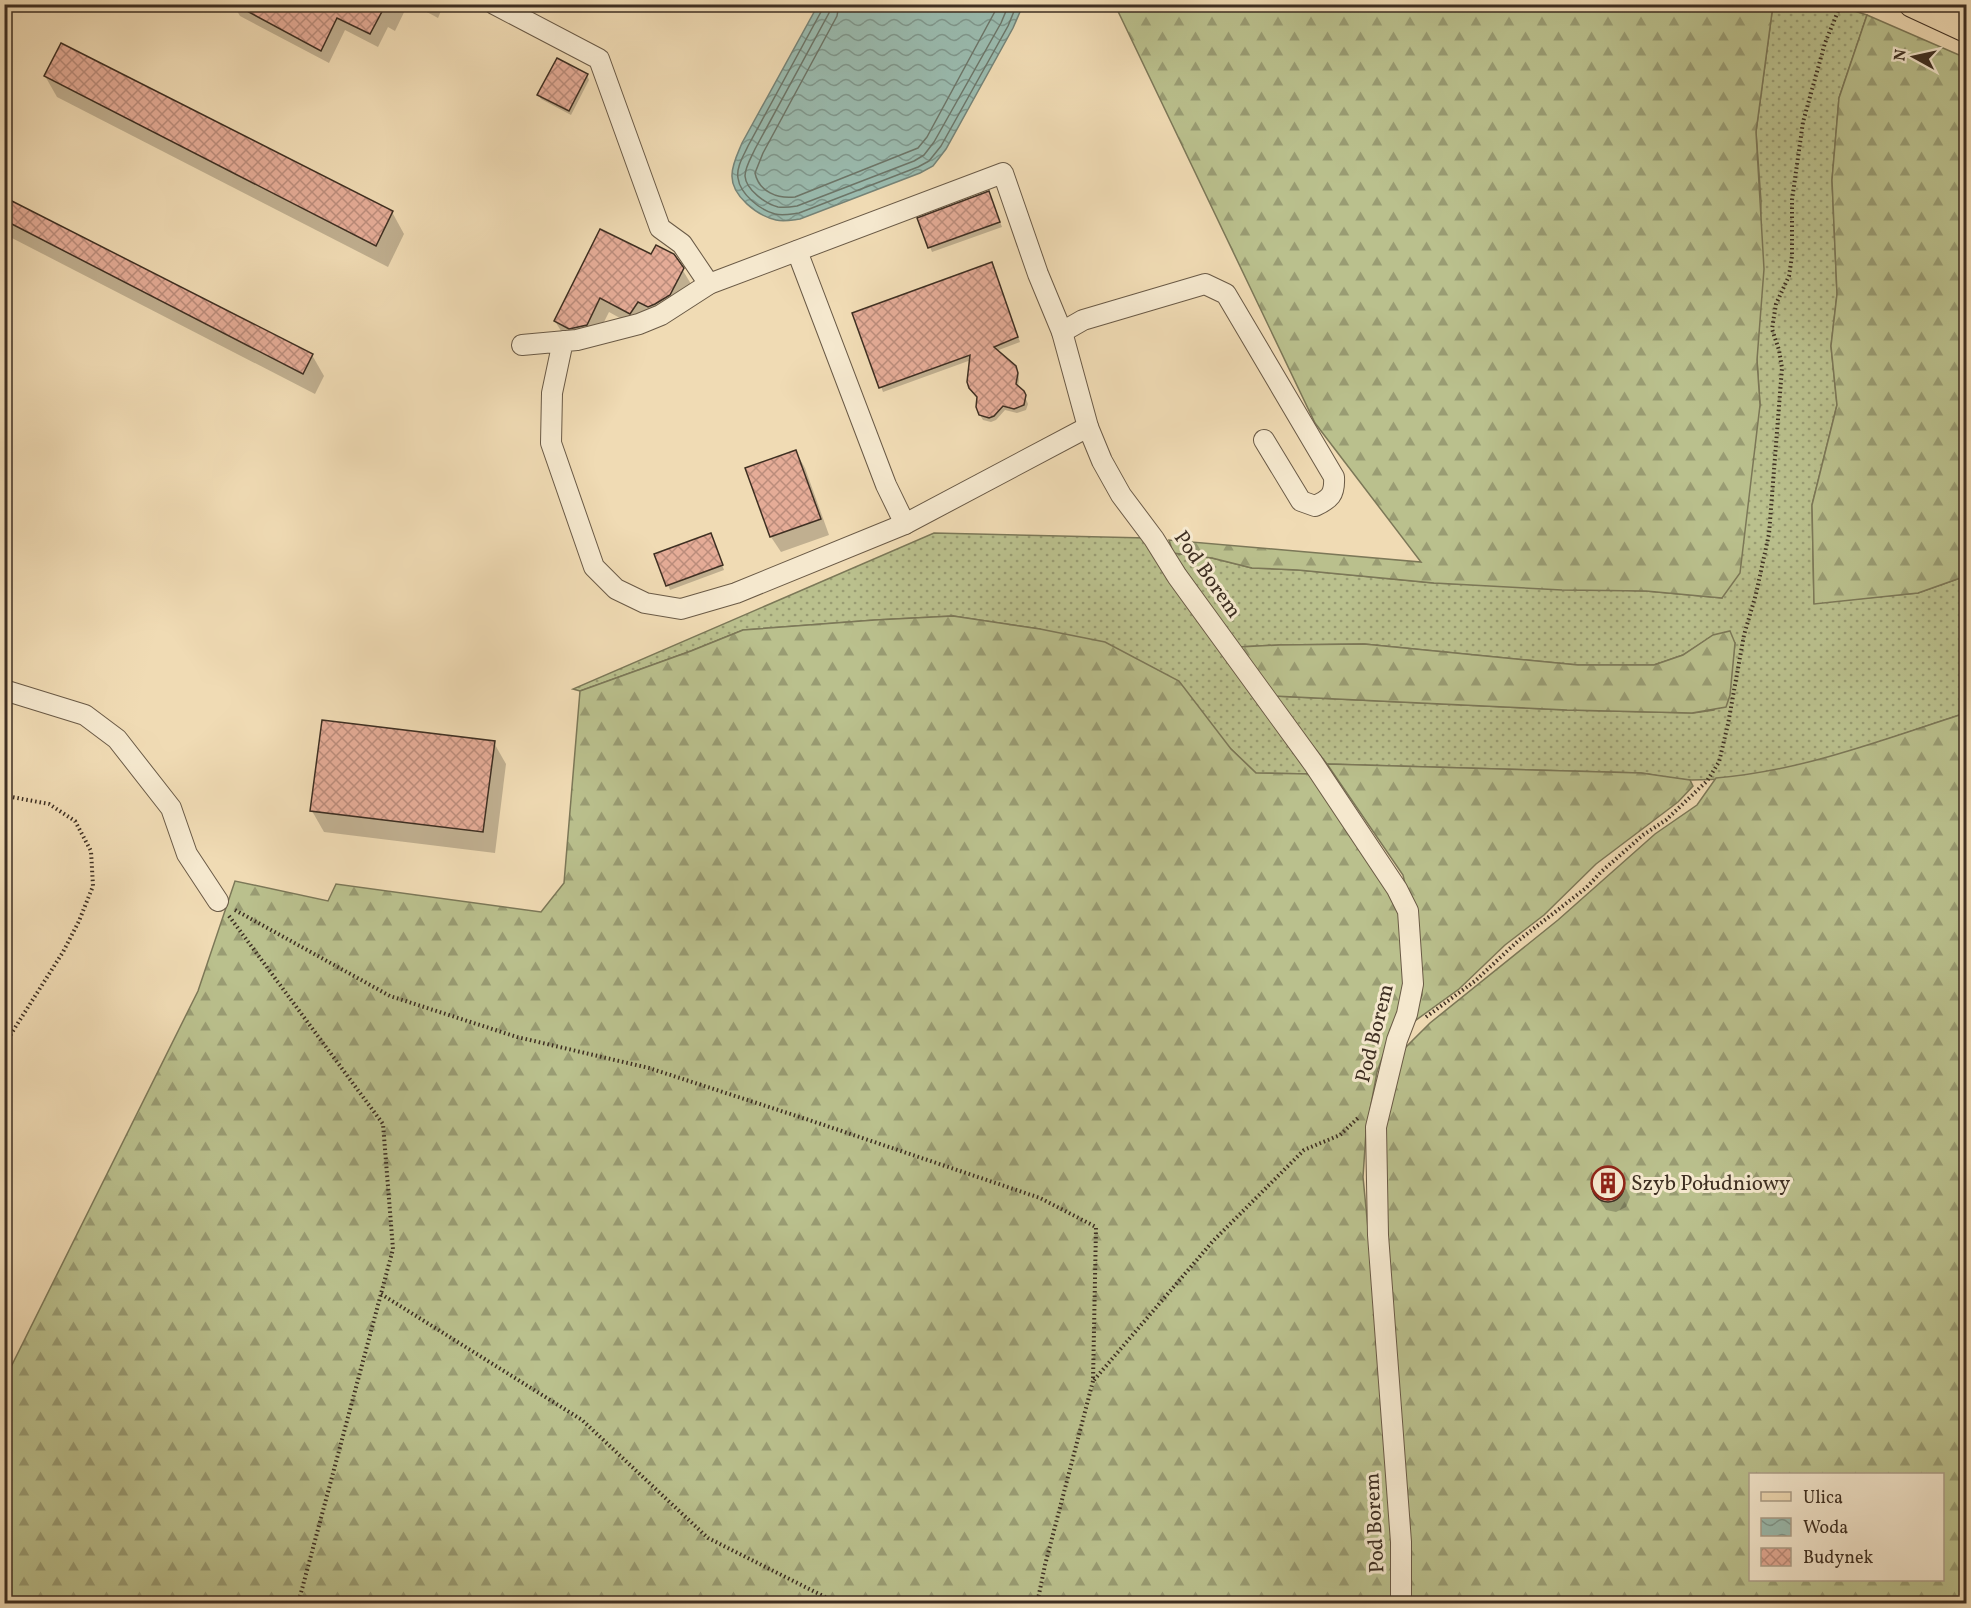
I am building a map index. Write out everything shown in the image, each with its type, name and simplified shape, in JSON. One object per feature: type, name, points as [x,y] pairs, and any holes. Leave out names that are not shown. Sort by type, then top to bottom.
[{"type":"main road","points":[[1912,4],[1966,29]]},
{"type":"main road","points":[[1959,4],[1966,8]]},
{"type":"street","points":[[494,4],[599,59],[660,228],[682,244],[709,284]]},
{"type":"street","name":"Pod Borem","points":[[797,251],[1003,173],[1038,274],[1062,332],[1089,427],[1102,461],[1121,495],[1154,539],[1177,576],[1313,763],[1397,889],[1408,911],[1413,984],[1376,1127],[1378,1235],[1401,1542],[1401,1604]]},
{"type":"street","points":[[522,345],[577,340],[639,324],[661,315],[709,284],[797,251],[885,485],[905,524]]},
{"type":"street","points":[[1062,332],[1083,320],[1205,284],[1226,294],[1334,477],[1334,489],[1327,500],[1315,506],[1301,501],[1264,440]]},
{"type":"street","points":[[563,341],[552,393],[551,443],[594,567],[616,589],[645,603],[681,609],[736,593],[905,524],[1089,427]]},
{"type":"street","points":[[4,690],[85,715],[117,739],[171,808],[187,854],[218,900]]},
{"type":"path","points":[[1397,1040],[1475,981],[1519,940],[1586,888],[1643,835],[1666,820],[1707,781],[1719,762],[1744,634],[1756,594],[1769,534],[1782,368],[1772,329],[1776,304],[1789,276],[1792,256],[1792,200],[1797,156],[1808,100],[1825,43],[1841,4]]},
{"type":"path","points":[[4,797],[49,804],[75,822],[91,851],[93,886],[63,952],[4,1045]]},
{"type":"path","points":[[218,900],[383,1124],[393,1249],[298,1604]]},
{"type":"path","points":[[218,900],[390,996],[517,1037],[649,1068],[809,1119],[1040,1198],[1096,1227],[1093,1381],[1036,1604]]},
{"type":"path","points":[[1093,1381],[1213,1241],[1304,1150],[1340,1135],[1383,1094]]},
{"type":"path","points":[[4,1183],[6,1186],[4,1190]]},
{"type":"path","points":[[381,1294],[582,1420],[708,1538],[839,1604]]},
{"type":"green space","points":[[1115,5],[1773,5],[1756,132],[1764,269],[1757,360],[1760,405],[1740,573],[1722,598],[1646,591],[1562,590],[1434,583],[1252,568],[1212,558],[1173,553],[1169,540],[1421,562],[1315,423]]},
{"type":"green space","points":[[1773,5],[1836,5],[1867,15],[1839,98],[1832,180],[1837,294],[1831,346],[1837,405],[1812,505],[1814,603],[1918,593],[1966,576],[1966,713],[1831,757],[1762,773],[1726,778],[1691,780],[1641,773],[1327,764],[1274,696],[1567,710],[1693,713],[1714,710],[1732,667],[1735,643],[1714,635],[1683,655],[1654,665],[1578,665],[1364,644],[1239,647],[1173,553],[1212,558],[1252,568],[1434,583],[1646,591],[1722,598],[1760,405],[1757,360],[1761,201],[1756,132]]},
{"type":"green space","points":[[1867,15],[1966,58],[1966,576],[1918,593],[1814,604],[1812,505],[1837,405],[1831,346],[1837,294],[1832,180],[1839,98]]},
{"type":"green space","points":[[934,533],[1147,538],[1312,774],[1256,773],[1231,749],[1040,629],[953,616],[743,630],[580,691],[573,689]]},
{"type":"green space","points":[[953,616],[1040,629],[1105,642],[1179,681],[1231,749],[1256,773],[1312,774],[1394,896],[1404,932],[1408,988],[1377,1072],[1366,1132],[1363,1177],[1388,1435],[1394,1603],[5,1603],[4,1381],[198,991],[235,881],[328,901],[336,884],[541,912],[564,883],[580,691],[743,630]]},
{"type":"green space","points":[[1730,631],[1735,643],[1730,695],[1726,707],[1692,713],[1567,710],[1274,696],[1239,647],[1364,644],[1578,665],[1654,665],[1683,655],[1713,635]]},
{"type":"green space","points":[[1966,713],[1966,1603],[1407,1603],[1382,1128],[1401,1052],[1430,1023],[1558,920],[1655,834],[1697,805],[1716,778],[1780,769],[1874,743]]},
{"type":"green space","points":[[1327,764],[1641,773],[1690,780],[1693,786],[1678,802],[1596,864],[1544,915],[1505,945],[1459,989],[1412,1023],[1422,995],[1418,939],[1403,875]]},
{"type":"water","points":[[818,5],[1023,5],[1013,28],[946,149],[933,166],[800,219],[779,221],[754,210],[741,197],[733,183],[733,167],[742,143]]},
{"type":"building","points":[[234,4],[386,4],[370,34],[337,18],[321,51]]},
{"type":"building","points":[[61,43],[393,211],[376,246],[44,76]]},
{"type":"building","points":[[557,58],[588,74],[569,111],[537,95]]},
{"type":"building","points":[[989,191],[1000,222],[928,248],[917,218]]},
{"type":"building","points":[[4,197],[313,354],[303,374],[4,220]]},
{"type":"building","points":[[600,229],[651,254],[656,245],[674,254],[684,268],[670,295],[655,304],[648,307],[638,302],[630,314],[600,298],[587,325],[569,329],[554,321]]},
{"type":"building","points":[[992,262],[1018,337],[994,347],[1016,366],[1018,373],[1016,384],[1026,395],[1024,405],[1014,409],[1003,406],[989,418],[979,415],[976,407],[977,397],[967,382],[970,355],[879,388],[852,313]]},
{"type":"building","points":[[796,450],[821,519],[770,537],[745,468]]},
{"type":"building","points":[[711,533],[723,565],[666,586],[654,554]]},
{"type":"building","points":[[322,720],[495,741],[483,832],[310,811]]},
{"type":"building","name":"Szyb Południowy","points":[[1608,1170],[1619,1175],[1624,1186],[1619,1197],[1608,1202],[1597,1197],[1592,1186],[1597,1175]]},
{"type":"place","name":"Szyb Południowy","points":[[1608,1183]]}]
